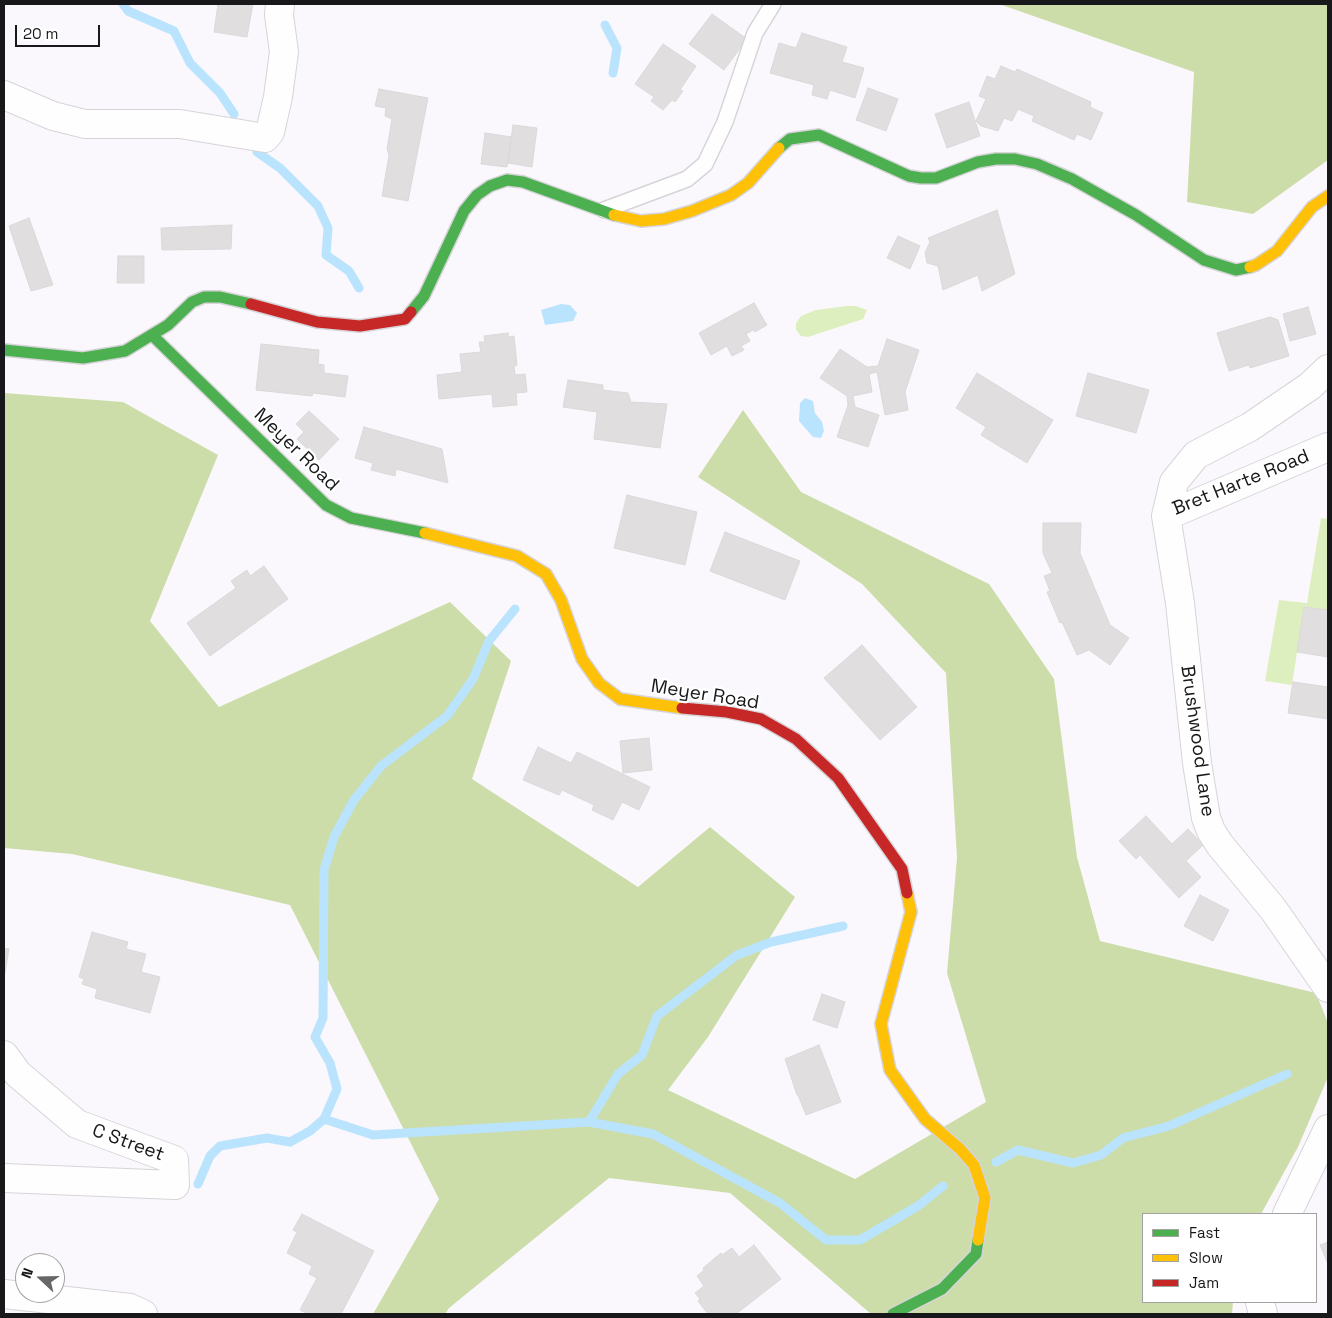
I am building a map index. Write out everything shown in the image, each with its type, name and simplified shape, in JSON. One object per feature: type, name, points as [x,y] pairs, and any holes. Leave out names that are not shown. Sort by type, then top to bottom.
[{"type":"street","points":[[4,95],[53,116],[85,124],[180,124],[265,138],[270,132],[278,97],[284,52],[279,16],[280,4]]},
{"type":"street","points":[[4,350],[50,356],[99,357],[124,351],[152,336],[168,325],[192,302],[204,297],[220,297],[249,303],[317,322],[360,326],[405,319],[424,296],[464,211],[477,195],[490,186],[507,180],[523,182],[602,210],[641,221],[664,219],[692,211],[731,195],[748,183],[778,148],[790,139],[819,135],[909,176],[921,178],[936,178],[978,162],[996,159],[1015,159],[1038,164],[1072,179],[1136,215],[1204,260],[1221,267],[1236,270],[1256,265],[1277,251],[1312,207],[1328,196]]},
{"type":"street","name":"Meyer Road","points":[[152,336],[326,504],[351,518],[446,537],[517,556],[546,574],[561,600],[582,659],[599,683],[620,699],[656,706],[727,712],[761,719],[796,739],[838,778],[902,869],[911,912],[881,1024],[890,1070],[925,1119],[960,1149],[974,1166],[985,1198],[976,1254],[942,1289],[894,1314]]},
{"type":"street","name":"Bret Harte Road","points":[[1166,516],[1174,482],[1196,455],[1250,426],[1310,386],[1328,369]]},
{"type":"street","name":"Bret Harte Road","points":[[1166,516],[1328,447]]},
{"type":"street","name":"Brushwood Lane","points":[[1166,516],[1180,603],[1206,818],[1211,831],[1220,845],[1273,909],[1328,988]]},
{"type":"street","name":"C Street","points":[[4,1055],[18,1074],[77,1124],[174,1160],[175,1185],[4,1178]]},
{"type":"street","points":[[1287,1213],[1328,1129]]},
{"type":"street","points":[[4,1294],[130,1308],[143,1314]]},
{"type":"lane","points":[[602,210],[687,179],[705,164],[725,122],[755,33],[773,4]]},
{"type":"green space","points":[[999,4],[1328,4],[1328,160],[1253,214],[1187,202],[1194,72]]},
{"type":"green space","points":[[856,306],[867,310],[863,319],[808,337],[801,336],[796,330],[796,323],[801,316],[816,310]]},
{"type":"green space","points":[[4,393],[123,402],[218,455],[150,621],[219,707],[450,602],[511,661],[472,779],[638,887],[710,827],[795,897],[708,1037],[668,1090],[855,1179],[986,1102],[947,973],[957,858],[946,673],[862,584],[698,477],[743,410],[801,492],[989,584],[1054,679],[1077,857],[1100,941],[1316,993],[1328,1023],[1328,1077],[1298,1147],[1262,1213],[1142,1213],[1142,1303],[1233,1303],[1232,1314],[871,1314],[730,1193],[609,1178],[449,1308],[445,1314],[373,1314],[439,1199],[290,905],[72,854],[4,848]]},
{"type":"green space","points":[[1321,518],[1328,519],[1328,610],[1304,607],[1292,685],[1265,681],[1279,600],[1307,603]]},
{"type":"water","points":[[561,304],[570,305],[577,313],[573,321],[545,325],[541,310]]},
{"type":"water","points":[[805,398],[813,401],[815,413],[822,422],[824,431],[821,438],[813,437],[799,421],[800,403]]},
{"type":"building","points":[[218,4],[253,4],[247,37],[214,32]]},
{"type":"building","points":[[712,14],[747,39],[724,70],[689,44]]},
{"type":"building","points":[[802,33],[847,47],[842,62],[864,68],[855,98],[830,90],[827,99],[812,95],[814,85],[770,73],[779,43],[796,48]]},
{"type":"building","points":[[663,44],[696,66],[680,90],[683,91],[675,102],[672,100],[663,110],[651,101],[654,97],[635,84]]},
{"type":"building","points":[[1001,66],[1015,72],[1017,69],[1091,102],[1090,107],[1103,113],[1091,140],[1077,134],[1074,140],[1032,121],[1034,116],[1018,109],[1012,121],[1004,118],[998,131],[981,126],[976,121],[986,99],[979,96],[987,76],[995,79]]},
{"type":"building","points":[[868,88],[898,99],[886,131],[856,120]]},
{"type":"building","points":[[379,89],[428,98],[408,201],[382,196],[389,155],[387,149],[392,119],[385,116],[386,108],[375,106]]},
{"type":"building","points":[[969,102],[980,136],[947,148],[935,114]]},
{"type":"building","points":[[513,125],[537,128],[532,167],[508,163]]},
{"type":"building","points":[[485,133],[512,137],[507,167],[481,164]]},
{"type":"building","points":[[997,210],[1015,274],[982,291],[978,275],[943,290],[938,266],[927,263],[925,253],[930,242],[928,238]]},
{"type":"building","points":[[29,218],[53,285],[31,291],[9,226]]},
{"type":"building","points":[[232,225],[231,249],[162,250],[161,228]]},
{"type":"building","points":[[898,236],[920,246],[910,269],[887,258]]},
{"type":"building","points":[[118,256],[144,256],[144,283],[117,283]]},
{"type":"building","points":[[754,303],[767,325],[755,332],[753,330],[746,334],[750,341],[741,346],[744,350],[732,356],[727,346],[711,355],[699,333]]},
{"type":"building","points":[[1308,307],[1316,334],[1290,341],[1283,314]]},
{"type":"building","points":[[1270,317],[1278,320],[1289,356],[1250,368],[1249,365],[1229,371],[1217,333]]},
{"type":"building","points":[[508,333],[508,337],[514,336],[517,365],[514,366],[515,375],[525,374],[527,392],[516,393],[517,405],[493,407],[492,394],[439,399],[437,375],[462,372],[460,354],[481,352],[479,342],[485,342],[484,336]]},
{"type":"building","points":[[887,339],[919,350],[905,392],[908,410],[885,415],[877,372],[869,374],[872,392],[853,396],[855,407],[879,415],[868,447],[837,437],[848,405],[847,396],[820,378],[840,349],[867,367],[878,366]]},
{"type":"building","points":[[261,344],[319,350],[318,364],[324,365],[324,373],[348,376],[345,397],[313,393],[312,396],[256,390]]},
{"type":"building","points":[[977,373],[1053,420],[1027,463],[981,435],[986,427],[956,408]]},
{"type":"building","points":[[1088,373],[1149,390],[1136,433],[1076,416]]},
{"type":"building","points":[[568,380],[603,385],[603,390],[628,393],[631,402],[667,404],[660,448],[594,439],[597,412],[563,407]]},
{"type":"building","points":[[309,411],[339,439],[319,460],[297,439],[304,432],[296,424]]},
{"type":"building","points":[[364,427],[442,449],[448,483],[396,469],[395,476],[371,470],[373,463],[355,458]]},
{"type":"building","points":[[627,495],[697,512],[685,565],[614,548]]},
{"type":"building","points":[[1043,523],[1081,523],[1080,553],[1110,625],[1129,638],[1110,665],[1089,650],[1077,655],[1062,622],[1060,623],[1047,592],[1050,591],[1044,576],[1052,573],[1043,553]]},
{"type":"building","points":[[725,532],[800,561],[785,600],[710,571]]},
{"type":"building","points":[[264,566],[288,599],[210,656],[187,623],[236,588],[231,581],[247,570],[250,576]]},
{"type":"building","points":[[1304,607],[1328,610],[1328,657],[1297,652]]},
{"type":"building","points":[[862,645],[917,707],[880,740],[824,678]]},
{"type":"building","points":[[1293,682],[1328,687],[1328,719],[1288,713]]},
{"type":"building","points":[[649,738],[652,770],[623,773],[620,741]]},
{"type":"building","points":[[538,747],[571,763],[577,752],[650,787],[639,810],[622,802],[613,820],[592,810],[594,805],[562,790],[559,795],[523,780]]},
{"type":"building","points":[[1146,816],[1172,844],[1188,829],[1203,845],[1186,861],[1201,877],[1179,898],[1140,855],[1136,859],[1119,841]]},
{"type":"building","points":[[1200,895],[1229,910],[1213,941],[1184,926]]},
{"type":"building","points":[[92,932],[128,942],[126,949],[146,954],[141,972],[160,977],[150,1013],[95,998],[97,989],[82,984],[84,979],[79,977]]},
{"type":"building","points":[[4,948],[9,949],[4,978]]},
{"type":"building","points":[[822,994],[845,1002],[837,1028],[813,1020]]},
{"type":"building","points":[[819,1045],[841,1102],[806,1115],[785,1059]]},
{"type":"building","points":[[302,1214],[374,1251],[341,1314],[308,1314],[300,1310],[317,1278],[309,1274],[312,1266],[287,1253],[297,1232],[293,1230]]},
{"type":"building","points":[[1328,1242],[1328,1264],[1320,1245]]},
{"type":"building","points":[[754,1245],[781,1279],[736,1314],[708,1314],[698,1301],[700,1299],[695,1293],[704,1286],[697,1276],[704,1270],[703,1268],[721,1253],[722,1255],[732,1248],[739,1257]]},
{"type":"waterway","points":[[123,4],[128,11],[174,31],[190,63],[220,93],[234,114]]},
{"type":"waterway","points":[[605,25],[617,48],[613,73]]},
{"type":"waterway","points":[[257,152],[280,168],[318,206],[328,228],[326,255],[349,271],[359,288]]},
{"type":"waterway","points":[[324,1119],[337,1089],[330,1063],[315,1037],[323,1018],[324,870],[334,837],[354,800],[381,766],[447,716],[473,679],[489,641],[515,609]]},
{"type":"waterway","points":[[589,1122],[618,1074],[642,1055],[657,1016],[737,955],[771,942],[843,926]]},
{"type":"waterway","points":[[996,1162],[1018,1150],[1073,1163],[1101,1155],[1123,1138],[1169,1126],[1287,1074]]},
{"type":"waterway","points":[[198,1184],[210,1156],[220,1146],[267,1138],[290,1142],[310,1131],[324,1119],[373,1135],[589,1122],[653,1134],[780,1203],[826,1240],[860,1240],[918,1206],[943,1186]]},
{"type":"traffic: fast","points":[[779,148],[790,139],[819,135],[909,176],[921,178],[936,178],[978,162],[996,159],[1015,159],[1037,164],[1072,179],[1136,215],[1204,260],[1236,270],[1250,267]]},
{"type":"traffic: fast","points":[[411,312],[424,296],[464,211],[477,195],[490,186],[507,180],[523,182],[614,215]]},
{"type":"traffic: fast","points":[[4,350],[83,358],[125,351],[168,325],[192,302],[204,297],[220,297],[251,304]]},
{"type":"traffic: fast","points":[[153,336],[326,505],[351,518],[425,533]]},
{"type":"traffic: fast","points":[[893,1314],[942,1289],[976,1254],[978,1240]]},
{"type":"traffic: slow","points":[[614,215],[641,221],[664,219],[692,211],[731,195],[748,183],[779,148]]},
{"type":"traffic: slow","points":[[1250,267],[1277,251],[1312,207],[1328,196]]},
{"type":"traffic: slow","points":[[425,533],[517,556],[546,574],[561,600],[582,659],[599,683],[620,699],[682,708]]},
{"type":"traffic: slow","points":[[907,893],[911,912],[881,1024],[890,1070],[925,1119],[960,1149],[974,1165],[985,1198],[978,1240]]},
{"type":"traffic: jam","points":[[251,304],[317,322],[360,326],[405,319],[411,312]]},
{"type":"traffic: jam","points":[[682,708],[727,712],[761,719],[796,739],[838,778],[902,869],[907,893]]}]
